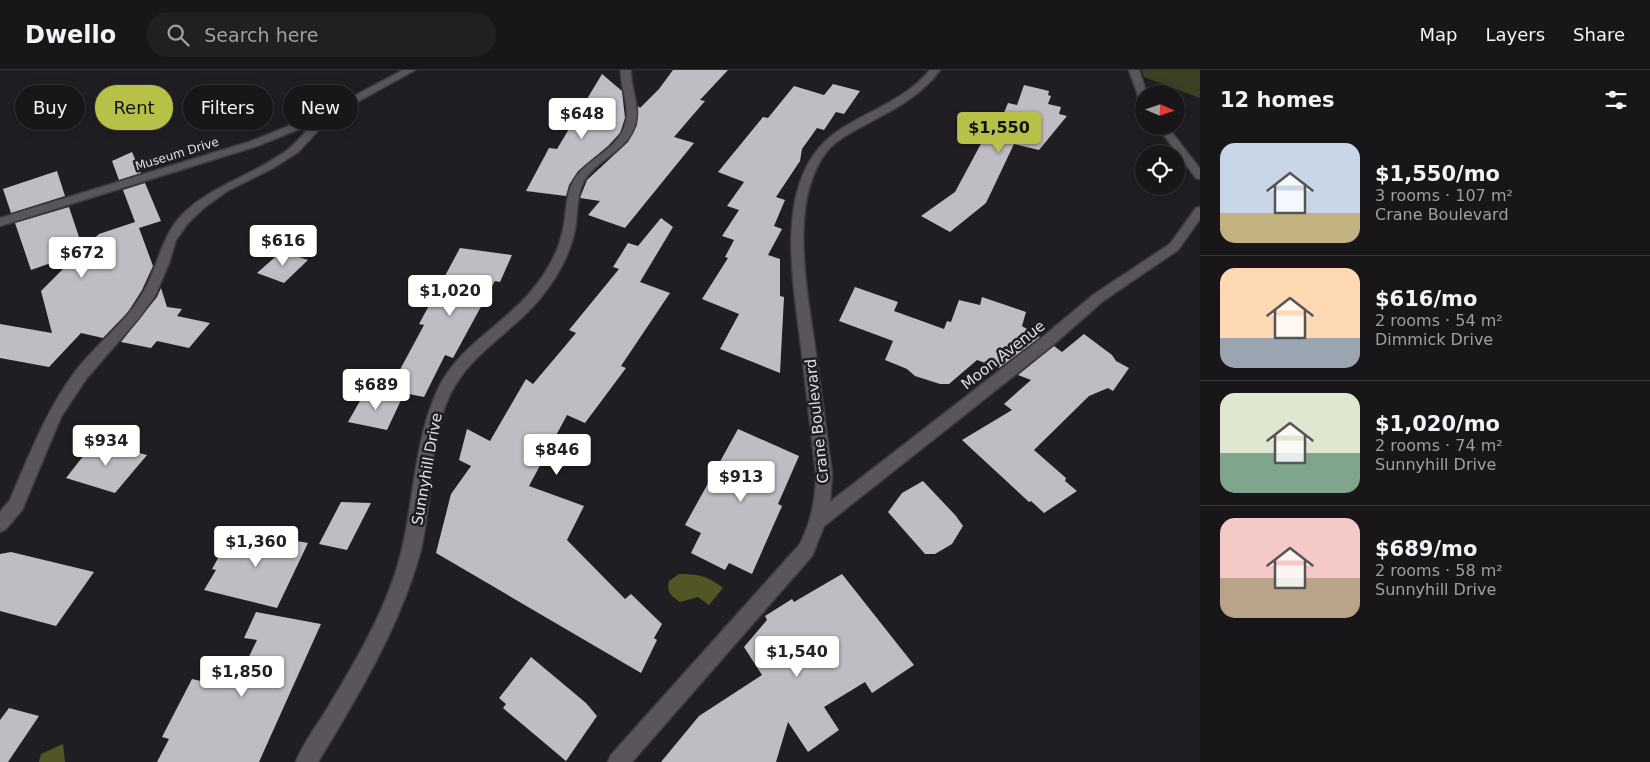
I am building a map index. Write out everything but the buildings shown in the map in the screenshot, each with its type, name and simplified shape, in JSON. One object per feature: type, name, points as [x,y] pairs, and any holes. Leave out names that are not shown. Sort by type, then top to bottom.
[{"type":"street","name":"Museum Drive","points":[[358,98],[410,70]]},
{"type":"street","name":"Sunnyhill Drive","points":[[306,762],[362,671],[393,605],[411,552],[421,503],[430,430],[440,400],[454,374],[476,348],[531,301],[550,278],[562,254],[569,228],[572,196],[581,178],[595,161],[620,142],[629,129],[632,118],[625,78],[626,70]]},
{"type":"street","name":"Crane Boulevard","points":[[618,762],[806,550],[820,520],[825,490],[824,474],[799,272],[799,226],[804,185],[811,167],[823,150],[838,136],[886,110],[912,93],[935,70]]},
{"type":"street","points":[[1134,70],[1139,85]]},
{"type":"street","name":"Museum Drive","points":[[0,222],[253,144],[288,130]]},
{"type":"street","points":[[0,524],[16,505],[55,414],[81,375],[133,316],[150,293],[163,263],[170,240],[184,220],[201,204],[223,189],[269,166],[294,150],[313,130]]},
{"type":"street","points":[[1169,135],[1200,176]]},
{"type":"street","name":"Moon Avenue","points":[[820,520],[1049,340],[1098,298],[1174,247],[1200,211]]},
{"type":"shaded area","points":[[1142,70],[1200,70],[1200,98],[1185,92],[1185,85],[1165,85],[1144,77]]},
{"type":"shaded area","points":[[679,574],[702,576],[723,588],[709,605],[698,597],[680,602],[672,596],[668,588],[669,581]]},
{"type":"shaded area","points":[[63,744],[65,762],[39,762],[41,754]]}]
